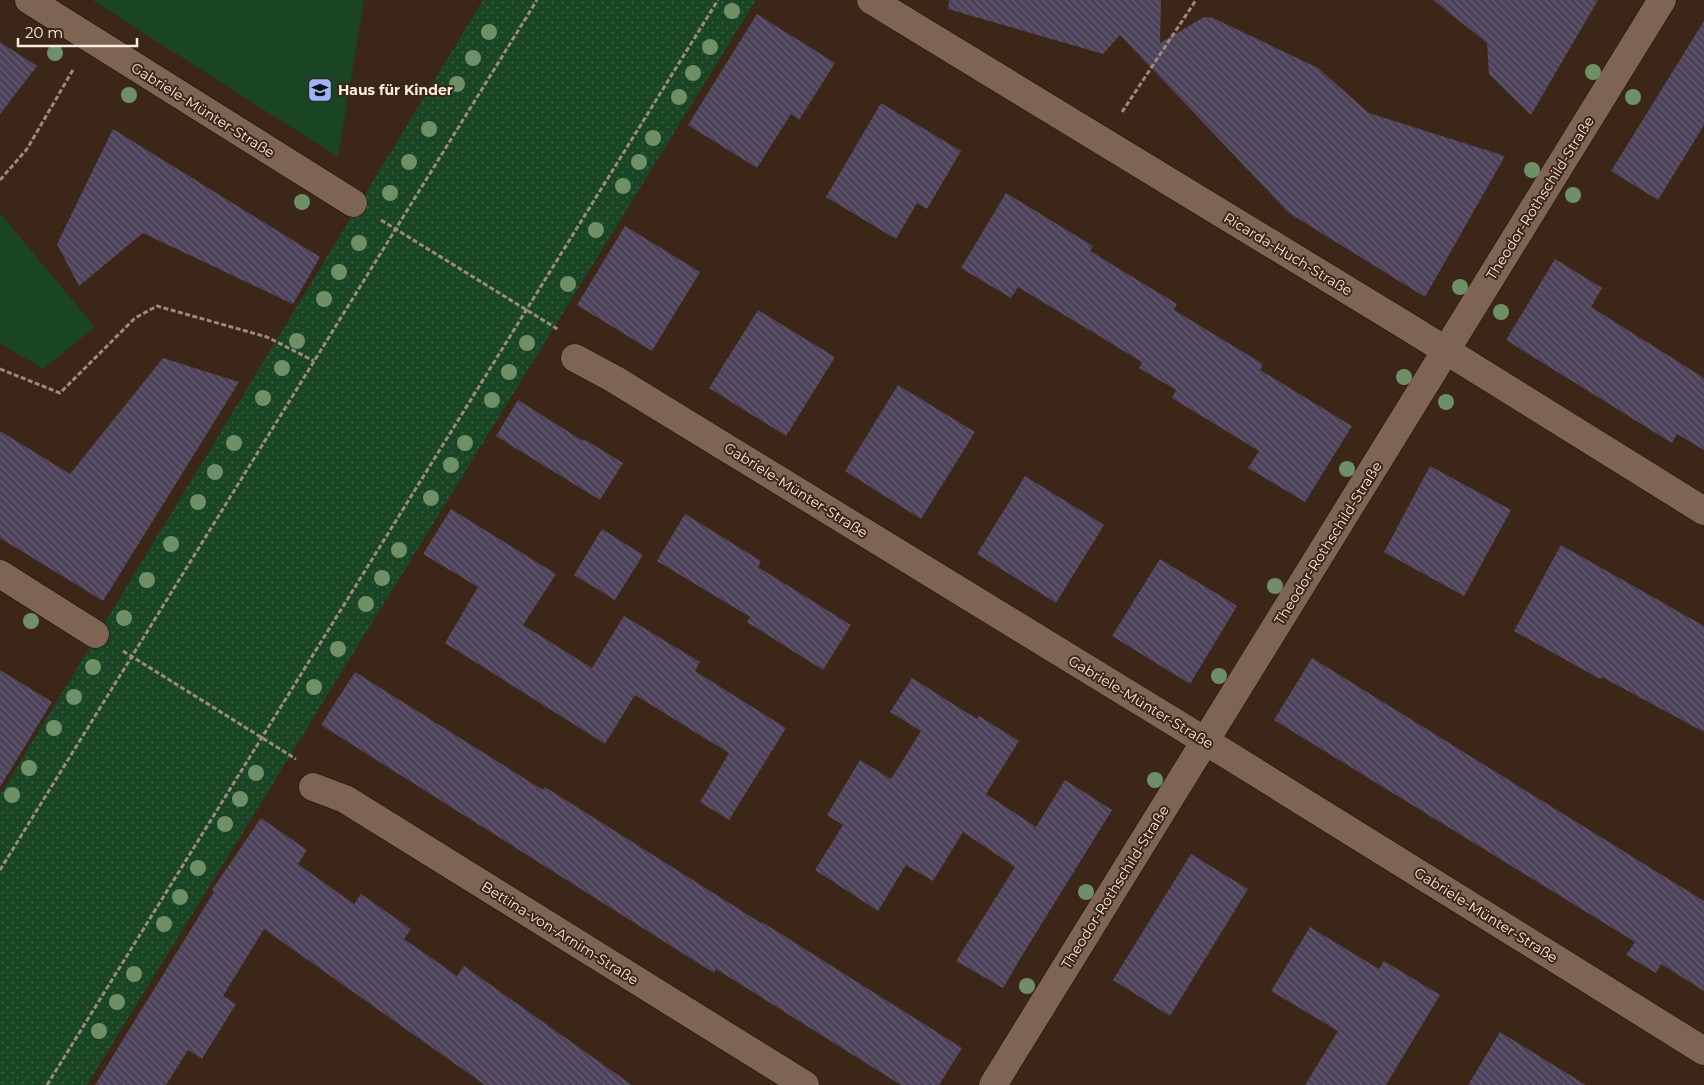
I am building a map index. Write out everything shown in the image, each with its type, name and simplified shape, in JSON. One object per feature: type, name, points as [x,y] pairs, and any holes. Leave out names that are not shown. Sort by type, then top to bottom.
[{"type":"street","name":"Gabriele-Münter-Straße","points":[[29,0],[353,203]]},
{"type":"street","name":"Ricarda-Huch-Straße","points":[[871,0],[1704,511]]},
{"type":"street","name":"Theodor-Rothschild-Straße","points":[[993,1085],[1662,0]]},
{"type":"street","name":"Gabriele-Münter-Straße","points":[[575,358],[614,379],[1205,741],[1704,1051]]},
{"type":"street","points":[[0,574],[95,634]]},
{"type":"street","name":"Bettina-von-Arnim-Straße","points":[[313,786],[345,799],[805,1085]]},
{"type":"path","points":[[0,870],[537,0]]},
{"type":"path","points":[[47,1085],[718,0]]},
{"type":"path","points":[[1120,117],[1196,0]]},
{"type":"path","points":[[0,180],[27,149],[92,40]]},
{"type":"path","points":[[353,203],[562,332],[575,358]]},
{"type":"path","points":[[0,369],[60,393],[135,318],[156,306],[267,337],[314,361]]},
{"type":"path","points":[[95,634],[297,760],[313,786]]},
{"type":"green space","name":"Haus für Kinder","points":[[92,0],[364,0],[338,157]]},
{"type":"green space","points":[[483,0],[756,0],[87,1085],[0,1085],[0,795]]},
{"type":"green space","points":[[0,213],[95,327],[43,369],[0,343]]},
{"type":"building","points":[[949,0],[1161,0],[1160,43],[1204,17],[1213,18],[1318,68],[1369,113],[1505,156],[1425,297],[1289,213],[1120,35],[1103,54],[948,9]]},
{"type":"building","points":[[1433,0],[1598,0],[1531,115],[1489,74],[1487,43]]},
{"type":"building","points":[[757,14],[835,63],[799,120],[791,114],[757,168],[688,125]]},
{"type":"building","points":[[1704,21],[1704,125],[1658,200],[1611,171]]},
{"type":"building","points":[[0,42],[37,66],[0,114]]},
{"type":"building","points":[[881,103],[961,151],[927,209],[917,203],[896,239],[826,197]]},
{"type":"building","points":[[113,129],[320,257],[293,304],[143,233],[79,286],[57,244]]},
{"type":"building","points":[[1006,193],[1093,246],[1090,251],[1177,304],[1174,310],[1263,364],[1260,370],[1352,426],[1305,502],[1248,468],[1259,451],[1172,398],[1176,390],[1139,368],[1142,362],[1018,287],[1011,298],[961,268]]},
{"type":"building","points":[[625,226],[700,272],[652,351],[577,305]]},
{"type":"building","points":[[1555,259],[1602,288],[1591,307],[1704,378],[1704,450],[1677,434],[1672,443],[1506,340]]},
{"type":"building","points":[[758,310],[835,357],[786,436],[709,388]]},
{"type":"building","points":[[163,358],[239,382],[103,601],[0,538],[0,431],[70,474]]},
{"type":"building","points":[[898,385],[975,432],[921,519],[845,471]]},
{"type":"building","points":[[518,400],[583,441],[584,439],[623,463],[600,500],[496,436]]},
{"type":"building","points":[[1430,466],[1511,510],[1464,596],[1384,552]]},
{"type":"building","points":[[1025,476],[1104,525],[1056,603],[977,554]]},
{"type":"building","points":[[451,509],[556,574],[523,625],[592,668],[624,616],[700,662],[695,671],[786,728],[729,820],[700,802],[729,753],[635,695],[605,744],[445,643],[478,587],[423,554]]},
{"type":"building","points":[[685,514],[761,561],[758,567],[851,625],[823,670],[747,622],[750,617],[657,561]]},
{"type":"building","points":[[602,529],[643,555],[615,600],[574,575]]},
{"type":"building","points":[[1561,545],[1704,626],[1704,732],[1602,677],[1600,679],[1514,631]]},
{"type":"building","points":[[1160,559],[1237,606],[1190,684],[1112,636]]},
{"type":"building","points":[[1312,658],[1704,901],[1704,991],[1661,964],[1656,973],[1626,955],[1635,942],[1274,720]]},
{"type":"building","points":[[0,670],[52,702],[0,787]]},
{"type":"building","points":[[355,672],[543,790],[545,787],[962,1048],[939,1085],[901,1085],[716,969],[714,973],[321,725]]},
{"type":"building","points":[[912,678],[977,719],[979,716],[1019,741],[986,794],[1036,827],[1065,780],[1112,810],[1003,988],[956,961],[1015,867],[963,832],[933,881],[906,865],[878,911],[815,870],[843,825],[827,815],[860,760],[891,779],[921,731],[890,712]]},
{"type":"building","points":[[261,818],[307,850],[298,864],[354,904],[361,894],[411,929],[404,939],[457,976],[464,966],[632,1085],[485,1085],[264,929],[223,996],[236,1004],[202,1059],[188,1050],[166,1085],[95,1085],[214,892],[212,890]]},
{"type":"building","points":[[1191,854],[1248,889],[1170,1016],[1113,980]]},
{"type":"building","points":[[1310,927],[1379,969],[1384,961],[1440,995],[1386,1085],[1305,1085],[1338,1031],[1271,991]]},
{"type":"building","points":[[1500,1032],[1526,1048],[1586,1085],[1468,1085]]},
{"type":"place","name":"Haus für Kinder","points":[[320,90]]}]
